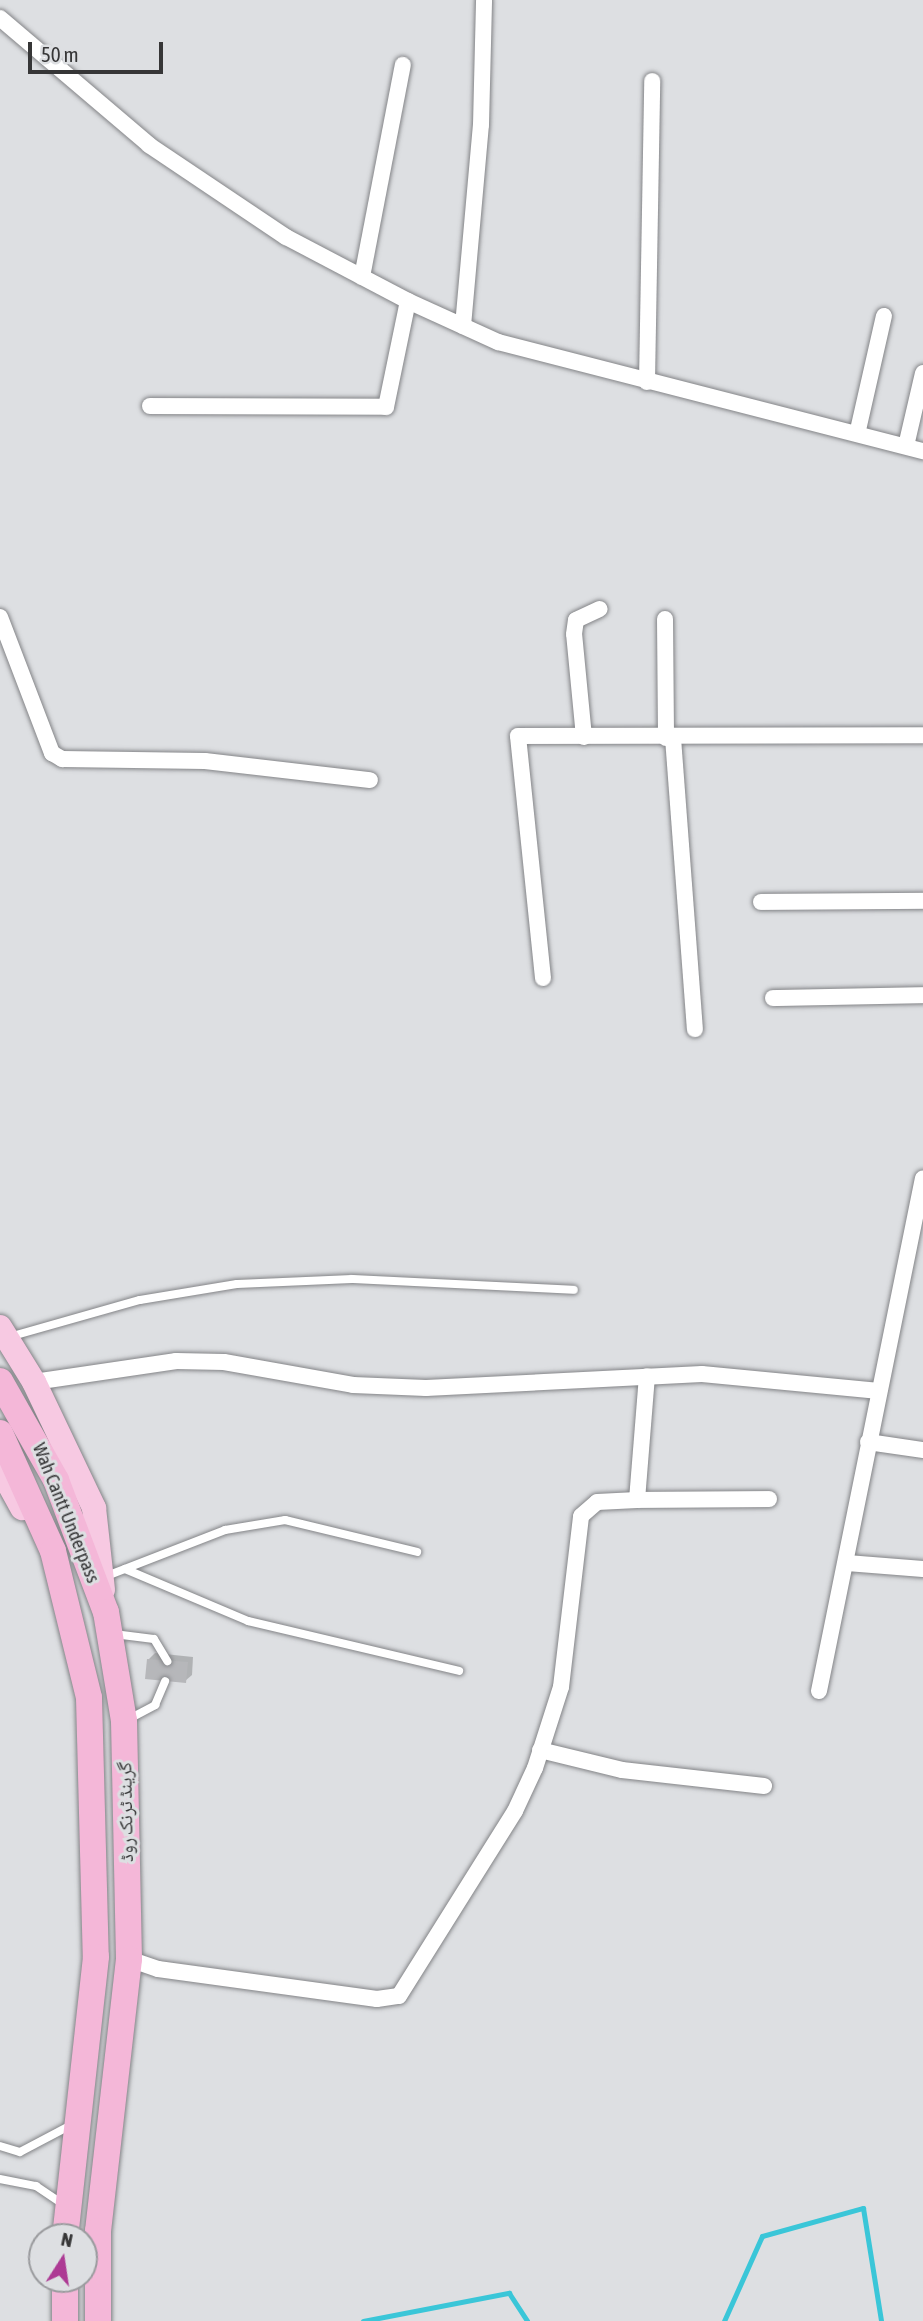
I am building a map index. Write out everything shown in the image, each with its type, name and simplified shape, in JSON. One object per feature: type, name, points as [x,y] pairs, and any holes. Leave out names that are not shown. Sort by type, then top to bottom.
[{"type":"highway","name":"Wah Cantt Underpass","points":[[0,1381],[56,1480],[108,1623]]},
{"type":"highway","name":"Wah Cantt Underpass","points":[[0,1433],[53,1551],[71,1617]]},
{"type":"highway","name":"گرینڈ ٹرنک روڈ","points":[[65,2223],[96,1957],[89,1698],[71,1617]]},
{"type":"highway","name":"گرینڈ ٹرنک روڈ","points":[[98,2321],[98,2231],[129,1959],[124,1720],[108,1623]]},
{"type":"highway","points":[[96,1957],[129,1959]]},
{"type":"highway","points":[[65,2293],[65,2321]]},
{"type":"main road","name":"گرینڈ ٹرنک روڈ","points":[[3,1332],[34,1382],[94,1508],[108,1623]]},
{"type":"main road","name":"گرینڈ ٹرنک روڈ","points":[[0,1468],[71,1617]]},
{"type":"street","points":[[463,326],[481,125],[484,0]]},
{"type":"street","points":[[0,18],[149,145],[286,237],[408,301],[463,326],[647,382],[858,430],[923,451]]},
{"type":"street","points":[[362,277],[403,65]]},
{"type":"street","points":[[647,382],[652,81]]},
{"type":"street","points":[[150,406],[386,407],[408,301]]},
{"type":"street","points":[[858,430],[884,316]]},
{"type":"street","points":[[906,446],[923,373]]},
{"type":"street","points":[[584,737],[574,634],[576,620],[600,609]]},
{"type":"street","points":[[0,617],[51,753],[62,759],[205,761],[370,780]]},
{"type":"street","points":[[665,619],[669,738],[695,1029]]},
{"type":"street","points":[[543,978],[518,736],[669,738],[923,735]]},
{"type":"street","points":[[761,902],[923,901]]},
{"type":"street","points":[[773,998],[923,995]]},
{"type":"street","points":[[819,1691],[848,1563],[879,1391],[918,1231],[923,1178]]},
{"type":"street","points":[[34,1382],[176,1360],[225,1362],[352,1385],[426,1388],[647,1376],[793,1378],[879,1391]]},
{"type":"street","points":[[637,1500],[647,1376]]},
{"type":"street","points":[[868,1443],[923,1450]]},
{"type":"street","points":[[129,1959],[158,1969],[350,1996],[399,1996],[515,1811],[540,1750],[561,1687],[581,1516],[597,1502],[769,1499]]},
{"type":"street","points":[[848,1563],[923,1569]]},
{"type":"street","points":[[540,1750],[622,1770],[764,1786]]},
{"type":"lane","points":[[3,1332],[140,1300],[237,1284],[352,1279],[574,1290]]},
{"type":"lane","points":[[102,1578],[225,1530],[285,1520],[417,1552]]},
{"type":"lane","points":[[125,1569],[248,1621],[459,1671]]},
{"type":"lane","points":[[108,1623],[154,1639],[167,1661]]},
{"type":"lane","points":[[124,1720],[155,1705],[165,1681]]},
{"type":"lane","points":[[0,2146],[20,2152],[76,2122]]},
{"type":"lane","points":[[0,2179],[36,2186],[66,2207]]},
{"type":"building","points":[[147,1659],[188,1662],[186,1683],[145,1679]]},
{"type":"waterway","points":[[724,2321],[762,2236],[863,2208],[881,2321]]},
{"type":"waterway","points":[[363,2321],[509,2293],[527,2321]]}]
